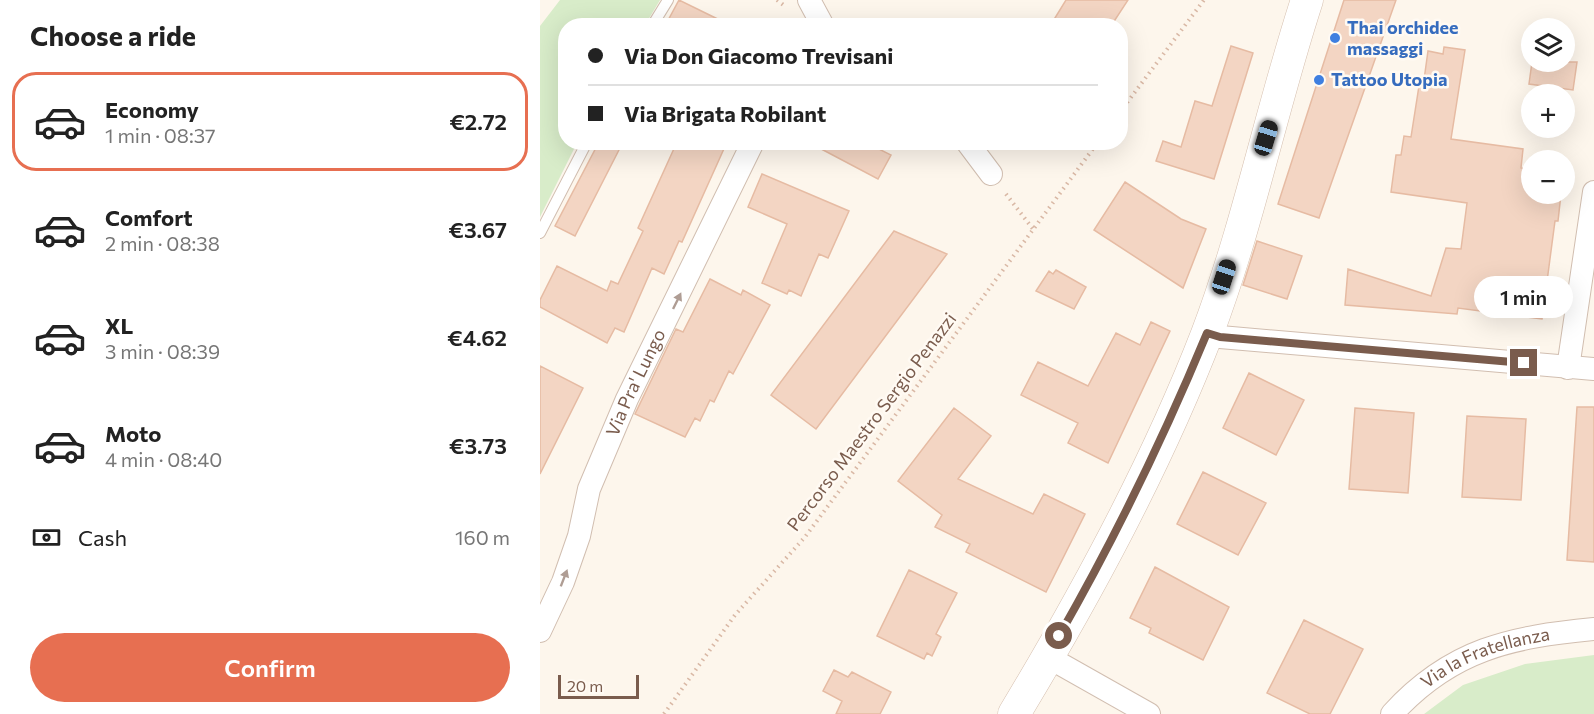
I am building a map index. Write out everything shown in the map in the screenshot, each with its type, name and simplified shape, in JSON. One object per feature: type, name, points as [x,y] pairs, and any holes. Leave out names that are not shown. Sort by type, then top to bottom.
[{"type":"street","points":[[808,0],[809,18]]},
{"type":"street","points":[[808,0],[818,18]]},
{"type":"street","points":[[1014,714],[1138,487],[1175,410],[1207,333],[1307,0]]},
{"type":"street","name":"Via Pra' Lungo","points":[[540,631],[563,582],[579,536],[589,489],[627,399],[749,150]]},
{"type":"street","points":[[974,150],[991,174]]},
{"type":"street","points":[[1568,368],[1594,192]]},
{"type":"street","points":[[1207,333],[1220,337],[1594,369]]},
{"type":"street","name":"Via la Fratellanza","points":[[1392,714],[1414,690],[1463,657],[1535,635],[1594,629]]},
{"type":"street","points":[[1047,657],[1149,714]]},
{"type":"lane","points":[[657,18],[668,0]]},
{"type":"lane","points":[[540,233],[582,150]]},
{"type":"path","points":[[1128,101],[1204,0]]},
{"type":"path","name":"Percorso Maestro Sergio Penazzi","points":[[664,714],[735,615],[804,537],[1092,150]]},
{"type":"path","points":[[991,174],[1033,229]]},
{"type":"green space","points":[[560,0],[660,0],[649,18],[558,18],[558,150],[574,150],[540,217],[540,26]]},
{"type":"green space","points":[[1594,655],[1594,714],[1424,714],[1463,685],[1525,664]]},
{"type":"building","points":[[679,0],[716,18],[669,18]]},
{"type":"building","points":[[1066,0],[1128,0],[1116,18],[1055,18]]},
{"type":"building","points":[[1344,0],[1396,0],[1319,218],[1278,204]]},
{"type":"building","points":[[1231,46],[1253,53],[1214,179],[1156,161],[1163,141],[1181,147],[1195,101],[1212,106]]},
{"type":"building","points":[[1444,47],[1465,50],[1451,139],[1523,149],[1521,150],[1521,204],[1560,204],[1558,221],[1555,221],[1542,319],[1458,308],[1457,314],[1345,305],[1348,269],[1431,296],[1446,248],[1461,249],[1467,203],[1391,192],[1396,155],[1401,155],[1404,136],[1411,137],[1419,86],[1423,87],[1428,51],[1443,54]]},
{"type":"building","points":[[1575,62],[1577,62],[1574,84],[1529,84],[1531,72],[1575,72]]},
{"type":"building","points":[[595,150],[619,150],[575,236],[555,226]]},
{"type":"building","points":[[673,150],[723,150],[682,242],[679,241],[664,274],[652,268],[624,332],[615,328],[607,343],[540,307],[540,300],[557,266],[607,291],[611,281],[618,284],[643,231],[638,228]]},
{"type":"building","points":[[823,150],[881,150],[891,155],[878,179]]},
{"type":"building","points":[[762,174],[849,211],[828,258],[819,254],[801,296],[789,290],[787,294],[762,283],[787,224],[748,207]]},
{"type":"building","points":[[1125,182],[1181,219],[1206,229],[1183,288],[1094,230]]},
{"type":"building","points":[[894,231],[947,254],[816,429],[771,395]]},
{"type":"building","points":[[1257,241],[1302,256],[1287,299],[1243,285]]},
{"type":"building","points":[[1056,270],[1086,287],[1074,309],[1036,291],[1049,271],[1053,274]]},
{"type":"building","points":[[710,279],[741,295],[743,290],[770,305],[733,374],[729,371],[714,402],[710,400],[700,421],[695,418],[685,437],[635,414],[676,329],[683,332]]},
{"type":"building","points":[[1151,322],[1170,331],[1108,463],[1068,443],[1078,423],[1021,395],[1038,362],[1088,386],[1116,333],[1140,345]]},
{"type":"building","points":[[540,366],[583,388],[540,474]]},
{"type":"building","points":[[1249,373],[1304,400],[1276,455],[1223,428]]},
{"type":"building","points":[[1577,407],[1594,407],[1594,562],[1567,560]]},
{"type":"building","points":[[954,408],[991,436],[958,479],[1033,514],[1044,494],[1085,514],[1046,592],[966,552],[970,544],[935,527],[942,515],[898,481]]},
{"type":"building","points":[[1355,408],[1414,413],[1408,493],[1349,489]]},
{"type":"building","points":[[1467,416],[1526,419],[1521,500],[1462,497]]},
{"type":"building","points":[[1203,472],[1266,503],[1238,555],[1177,524]]},
{"type":"building","points":[[1155,567],[1229,607],[1203,660],[1149,633],[1151,628],[1130,618]]},
{"type":"building","points":[[909,570],[957,593],[936,634],[941,637],[932,656],[927,653],[924,659],[877,636]]},
{"type":"building","points":[[1304,620],[1363,649],[1330,714],[1310,714],[1267,693]]},
{"type":"building","points":[[834,670],[848,677],[852,672],[891,692],[880,714],[836,714],[842,701],[823,691]]},
{"type":"place","name":"Thai orchidee massaggi","points":[[1335,38]]},
{"type":"place","name":"Tattoo Utopia","points":[[1319,80]]},
{"type":"route","points":[[1059,636],[1138,487],[1175,410],[1207,333],[1220,337],[1300,342],[1524,363]]}]
